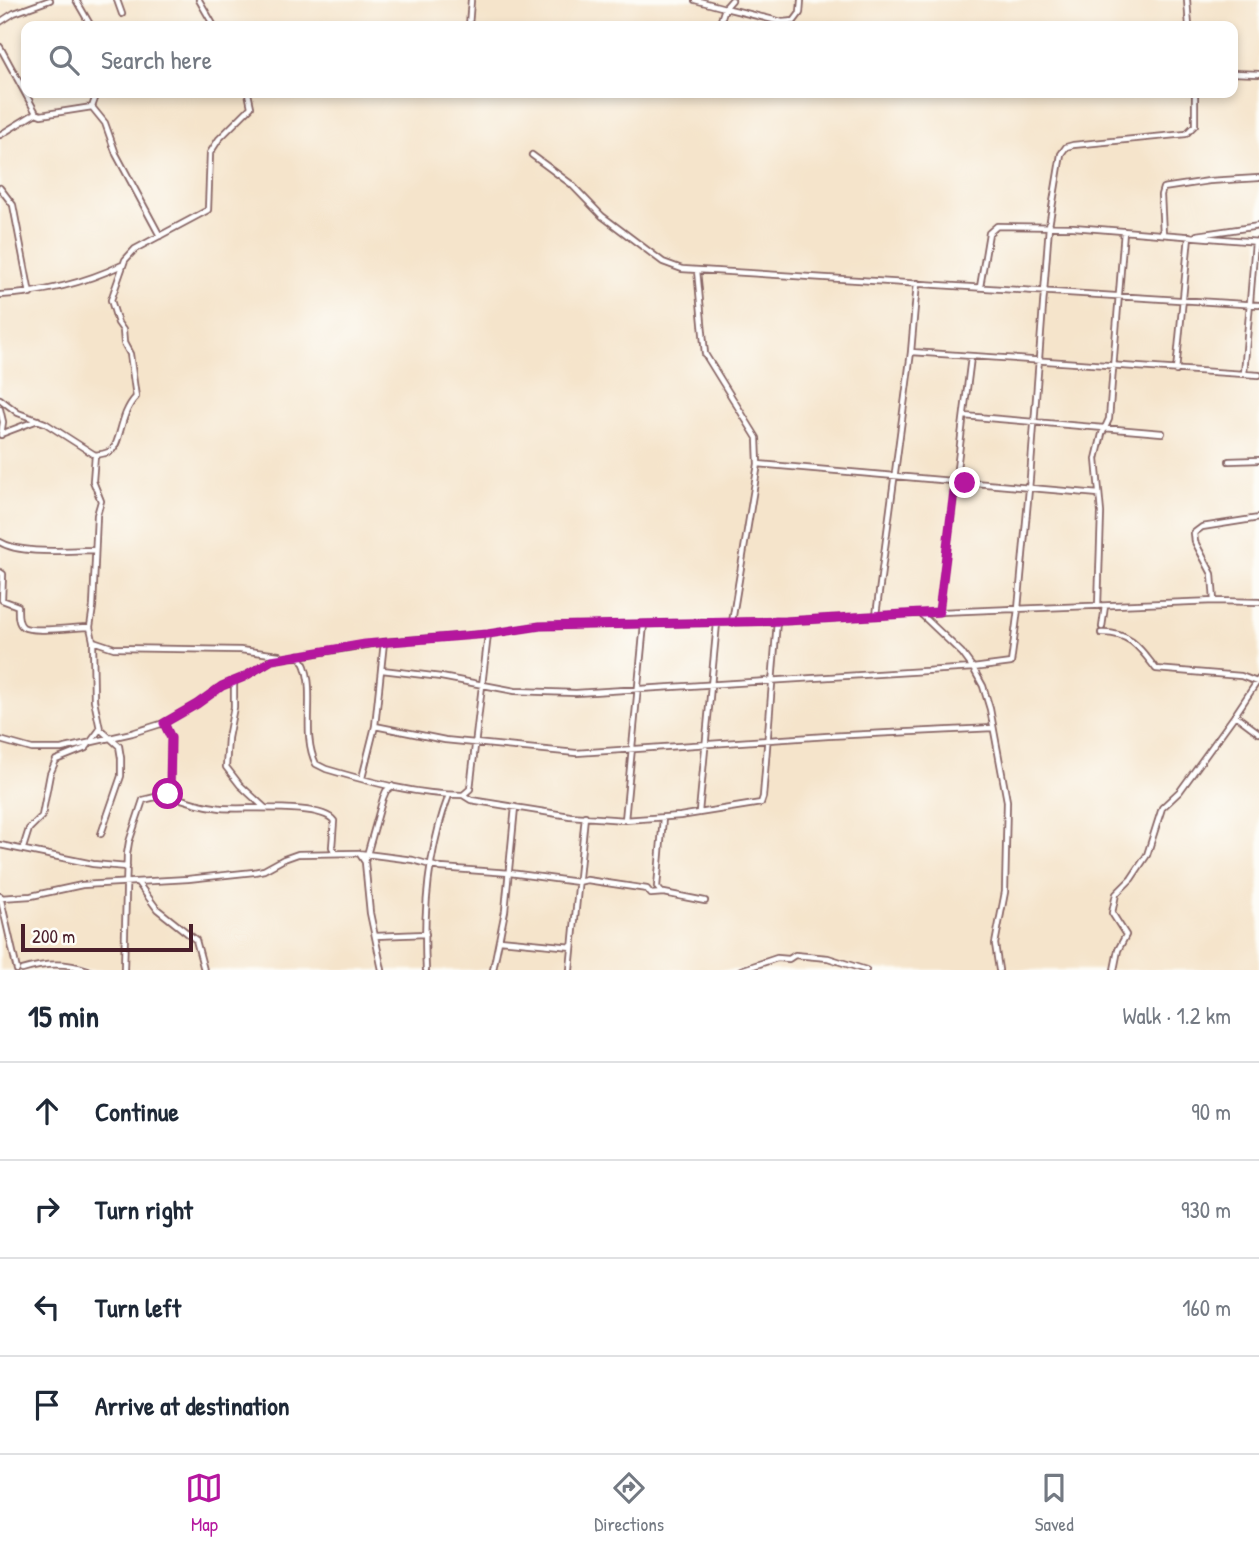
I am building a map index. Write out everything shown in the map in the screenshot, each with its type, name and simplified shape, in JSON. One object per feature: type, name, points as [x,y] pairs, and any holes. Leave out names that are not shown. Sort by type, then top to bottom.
[{"type":"street","points":[[0,22],[15,13],[50,0]]},
{"type":"street","points":[[76,0],[88,21]]},
{"type":"street","points":[[117,0],[122,15]]},
{"type":"street","points":[[199,0],[210,21]]},
{"type":"street","points":[[469,21],[471,0]]},
{"type":"street","points":[[695,0],[784,21]]},
{"type":"street","points":[[721,21],[725,8],[732,0]]},
{"type":"street","points":[[791,21],[798,18],[801,0]]},
{"type":"street","points":[[1187,0],[1189,21]]},
{"type":"street","points":[[0,47],[21,86]]},
{"type":"street","points":[[1238,73],[1259,74]]},
{"type":"street","points":[[28,98],[36,113],[41,115],[92,107]]},
{"type":"street","points":[[92,107],[95,98]]},
{"type":"street","points":[[0,399],[18,413],[39,420],[95,455],[108,453],[114,448],[123,417],[136,397],[130,354],[111,300],[123,265],[131,252],[208,210],[210,153],[219,139],[251,107],[249,98]]},
{"type":"street","points":[[382,670],[441,677],[515,691],[576,693],[973,668],[1011,663],[1035,423],[1049,226],[1063,150],[1073,145],[1186,134],[1195,125],[1195,98]]},
{"type":"street","points":[[92,107],[105,122],[116,154],[160,236]]},
{"type":"street","points":[[0,135],[36,113]]},
{"type":"street","points":[[532,155],[570,184],[602,216],[663,262],[682,269],[1259,305]]},
{"type":"street","points":[[1163,234],[1163,188],[1209,181],[1259,178]]},
{"type":"street","points":[[0,188],[13,205],[30,294]]},
{"type":"street","points":[[980,287],[989,233],[997,226],[1049,226],[1257,242],[1244,374]]},
{"type":"street","points":[[1188,236],[1259,226]]},
{"type":"street","points":[[1098,606],[1101,513],[1096,459],[1109,419],[1124,231]]},
{"type":"street","points":[[1176,371],[1188,236]]},
{"type":"street","points":[[0,295],[30,294],[90,279],[123,265]]},
{"type":"street","points":[[697,270],[705,354],[757,438],[758,464],[732,622]]},
{"type":"street","points":[[876,615],[911,352],[917,284]]},
{"type":"street","points":[[911,352],[1259,375]]},
{"type":"street","points":[[939,612],[971,357]]},
{"type":"street","points":[[0,409],[3,422],[1,435]]},
{"type":"street","points":[[964,416],[1162,433]]},
{"type":"street","points":[[1,435],[39,420]]},
{"type":"street","points":[[95,455],[93,481],[102,500],[97,515],[95,581],[90,627],[93,641],[94,700],[100,729],[119,746],[121,776],[101,834]]},
{"type":"street","points":[[1229,461],[1259,460]]},
{"type":"street","points":[[758,464],[1100,495]]},
{"type":"street","points":[[1214,601],[1212,573],[1195,542],[1194,533],[1202,527],[1259,518]]},
{"type":"street","points":[[0,545],[25,549],[94,550]]},
{"type":"street","points":[[0,572],[3,574],[2,600],[18,606],[20,623],[24,628],[90,627]]},
{"type":"street","points":[[0,740],[43,750],[77,747],[164,723],[222,686],[272,660],[384,642],[488,634],[540,626],[777,621],[1214,601],[1259,602]]},
{"type":"street","points":[[1105,606],[1102,630],[1116,632],[1129,639],[1156,668],[1258,680],[1180,791],[1162,808],[1147,855],[1131,879],[1116,894],[1112,913],[1126,935],[1118,950],[1114,970]]},
{"type":"street","points":[[921,614],[962,653],[973,668],[983,687],[993,728],[1007,801],[1005,892],[995,943],[999,970]]},
{"type":"street","points":[[299,654],[308,673],[308,717],[314,760],[320,767],[393,786],[463,795],[471,800],[515,807],[625,820],[663,818],[762,802],[777,621]]},
{"type":"street","points":[[699,812],[717,622]]},
{"type":"street","points":[[625,820],[644,624]]},
{"type":"street","points":[[463,795],[470,789],[488,634]]},
{"type":"street","points":[[93,641],[114,648],[240,650],[285,656]]},
{"type":"street","points":[[362,778],[375,726],[384,642]]},
{"type":"street","points":[[234,681],[234,708],[226,767],[240,785],[266,808]]},
{"type":"street","points":[[1235,715],[1259,733]]},
{"type":"street","points":[[164,723],[171,738],[168,794]]},
{"type":"street","points":[[375,726],[445,740],[564,753],[993,728]]},
{"type":"street","points":[[23,848],[29,829],[42,816],[50,774],[56,760],[80,751],[100,729]]},
{"type":"street","points":[[382,970],[367,892],[365,862],[383,798],[393,786]]},
{"type":"street","points":[[124,970],[129,842],[143,800],[168,794],[191,804],[221,808],[303,810],[328,815],[334,821],[332,842],[335,852]]},
{"type":"street","points":[[426,970],[430,865],[440,820],[449,795]]},
{"type":"street","points":[[493,970],[510,873],[515,807]]},
{"type":"street","points":[[570,970],[585,816]]},
{"type":"street","points":[[662,893],[657,887],[663,818]]},
{"type":"street","points":[[0,845],[80,862],[127,867]]},
{"type":"street","points":[[88,970],[77,966],[47,964],[20,970],[0,897],[31,896],[82,885],[138,883],[264,870],[299,854],[335,852],[369,853],[458,870],[510,873],[578,882],[587,880],[648,889],[651,894],[662,893],[705,901]]},
{"type":"street","points":[[358,853],[365,862]]},
{"type":"street","points":[[138,883],[157,909],[196,940],[204,970]]},
{"type":"street","points":[[375,936],[426,934]]},
{"type":"street","points":[[500,940],[572,947]]},
{"type":"street","points":[[741,970],[770,960],[789,959],[795,955],[828,958],[866,970]]},
{"type":"route","points":[[168,794],[171,738],[164,723],[222,686],[277,658],[365,644],[488,634],[540,626],[786,621],[939,612],[955,483],[965,483]]}]
